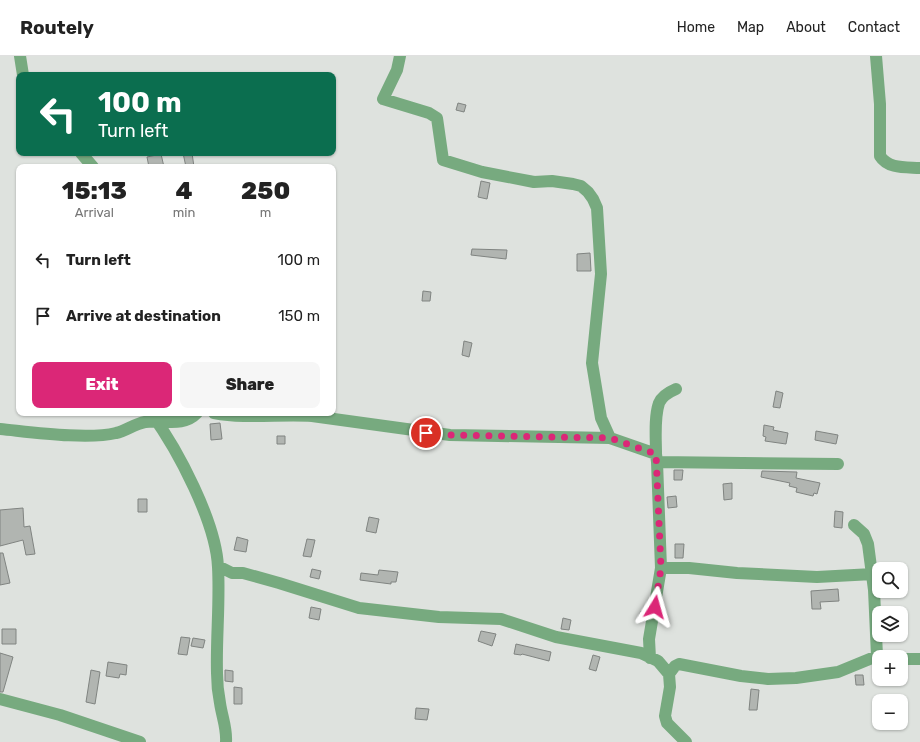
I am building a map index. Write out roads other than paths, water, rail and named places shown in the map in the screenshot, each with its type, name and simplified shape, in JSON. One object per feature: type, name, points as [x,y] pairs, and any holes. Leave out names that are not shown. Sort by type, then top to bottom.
[{"type":"street","points":[[20,56],[22,72]]},
{"type":"street","points":[[400,56],[397,70],[383,99],[429,113],[437,118],[443,160],[482,172],[534,182],[552,181],[581,186],[593,199],[597,208],[601,274],[592,363],[601,418],[610,438]]},
{"type":"street","points":[[876,56],[880,104],[880,156],[884,162],[891,166],[920,168]]},
{"type":"street","points":[[84,156],[90,164]]},
{"type":"street","points":[[650,658],[649,639],[661,568],[656,428],[659,402],[667,393],[676,389]]},
{"type":"street","points":[[0,429],[99,435],[117,433],[135,424],[146,422],[154,417],[182,421],[194,416]]},
{"type":"street","points":[[312,416],[450,435],[610,438],[657,458],[838,464]]},
{"type":"street","points":[[154,417],[176,452],[214,534],[218,566],[216,640],[217,678],[218,695],[227,733],[226,742]]},
{"type":"street","points":[[854,525],[866,538],[872,569]]},
{"type":"street","points":[[218,566],[232,573],[244,573],[360,608],[439,617],[501,619],[556,637],[616,647],[641,653],[658,661],[669,674],[670,691],[665,716],[667,723],[686,742]]},
{"type":"street","points":[[661,568],[689,568],[737,573],[817,577],[872,574]]},
{"type":"street","points":[[875,598],[880,650]]},
{"type":"street","points":[[669,674],[675,666],[679,664],[741,676],[768,679],[796,678],[838,672],[872,659]]},
{"type":"street","points":[[908,659],[920,659]]},
{"type":"street","points":[[0,699],[60,715],[140,742]]}]
